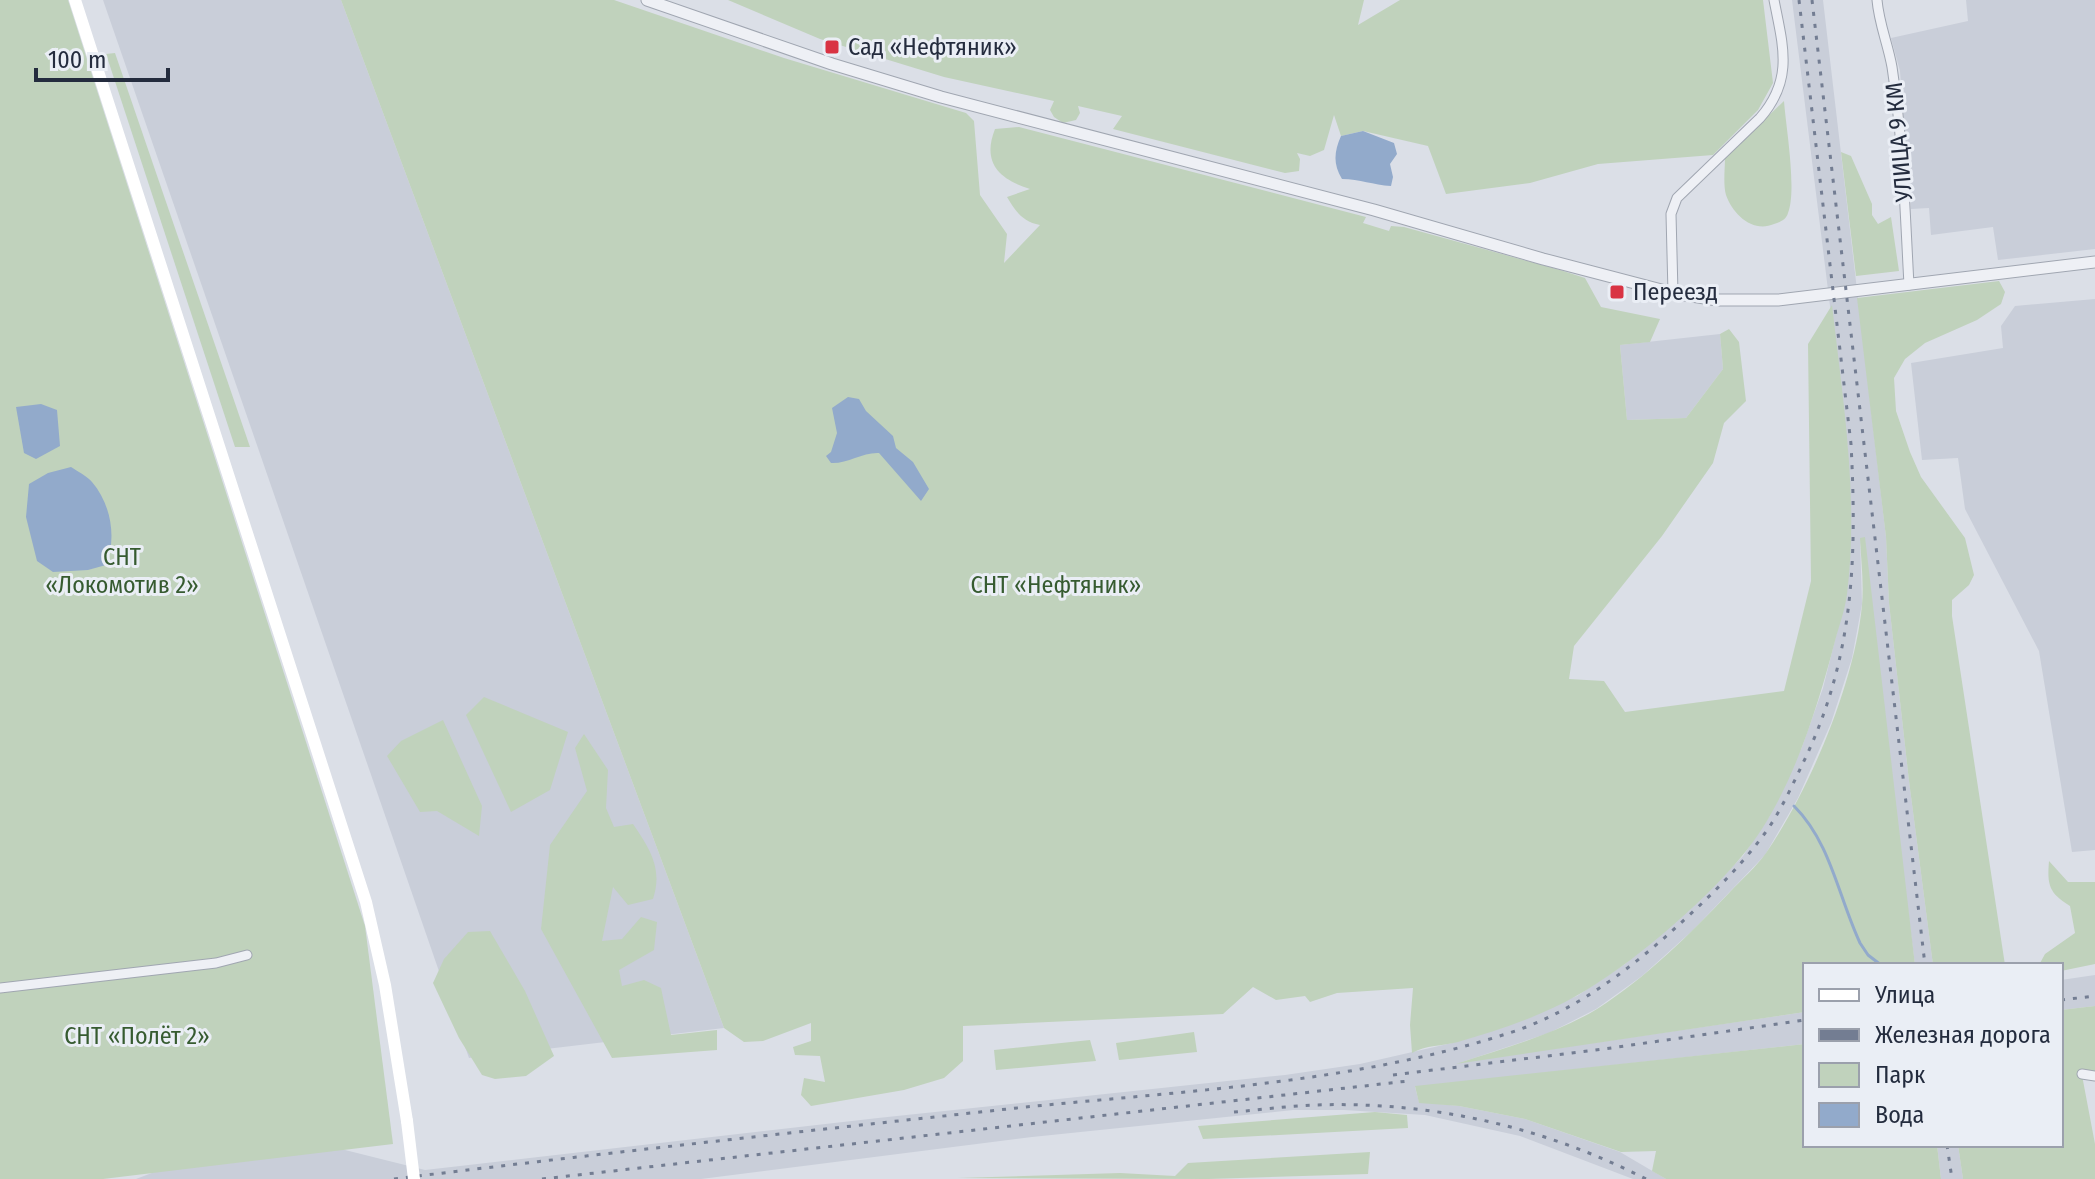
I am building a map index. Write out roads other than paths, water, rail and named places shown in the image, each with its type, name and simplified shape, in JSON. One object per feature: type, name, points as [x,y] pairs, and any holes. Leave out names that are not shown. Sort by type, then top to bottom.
[{"type":"main road","points":[[75,0],[366,902],[385,985],[414,1179]]},
{"type":"street","points":[[647,0],[832,64],[941,97],[1374,210],[1673,293],[1737,301],[1842,293],[2095,262]]},
{"type":"street","points":[[1673,293],[1671,214],[1677,198],[1760,118],[1771,105],[1782,82],[1783,51],[1774,0]]},
{"type":"street","name":"УЛИЦА 9 КМ","points":[[1877,0],[1879,23],[1891,63],[1900,136],[1909,285]]},
{"type":"street","points":[[0,988],[216,963],[247,955]]},
{"type":"street","points":[[2082,1074],[2095,1076]]},
{"type":"water","points":[[1363,131],[1394,143],[1397,154],[1390,164],[1393,177],[1391,186],[1342,179],[1339,174],[1336,158],[1341,136]]},
{"type":"water","points":[[848,397],[859,399],[866,411],[893,436],[896,448],[913,462],[929,489],[921,501],[879,453],[837,463],[831,463],[826,456],[831,452],[837,433],[832,408]]},
{"type":"water","points":[[41,404],[57,410],[60,446],[36,459],[24,453],[16,407]]},
{"type":"water","points":[[71,467],[90,480],[104,500],[110,522],[111,544],[106,565],[88,570],[53,572],[37,561],[26,517],[29,484],[48,473]]},
{"type":"waterway","points":[[1794,806],[1817,836],[1860,943],[1878,963]]},
{"type":"railway","points":[[394,1179],[868,1124],[1268,1083],[1389,1064],[1448,1051],[1529,1026],[1594,992],[1654,947],[1731,874],[1779,811],[1820,724],[1833,685],[1848,607],[1853,528],[1851,444],[1799,0]]},
{"type":"railway","points":[[1812,0],[1925,963]]},
{"type":"railway","points":[[2063,1000],[2095,996]]},
{"type":"railway","points":[[1393,1075],[1803,1020]]},
{"type":"railway","points":[[542,1179],[1408,1081]]},
{"type":"railway","points":[[1234,1112],[1357,1105],[1443,1113],[1526,1131],[1607,1160],[1646,1179]]},
{"type":"railway","points":[[1947,1147],[1952,1179]]},
{"type":"place","name":"Сад «Нефтяник»","points":[[832,47]]},
{"type":"place","name":"Переезд","points":[[1617,292]]},
{"type":"park label","name":"СНТ «Локомотив 2»","points":[[122,571]]},
{"type":"park label","name":"СНТ «Нефтяник»","points":[[1056,585]]},
{"type":"park label","name":"СНТ «Полёт 2»","points":[[137,1036]]}]
